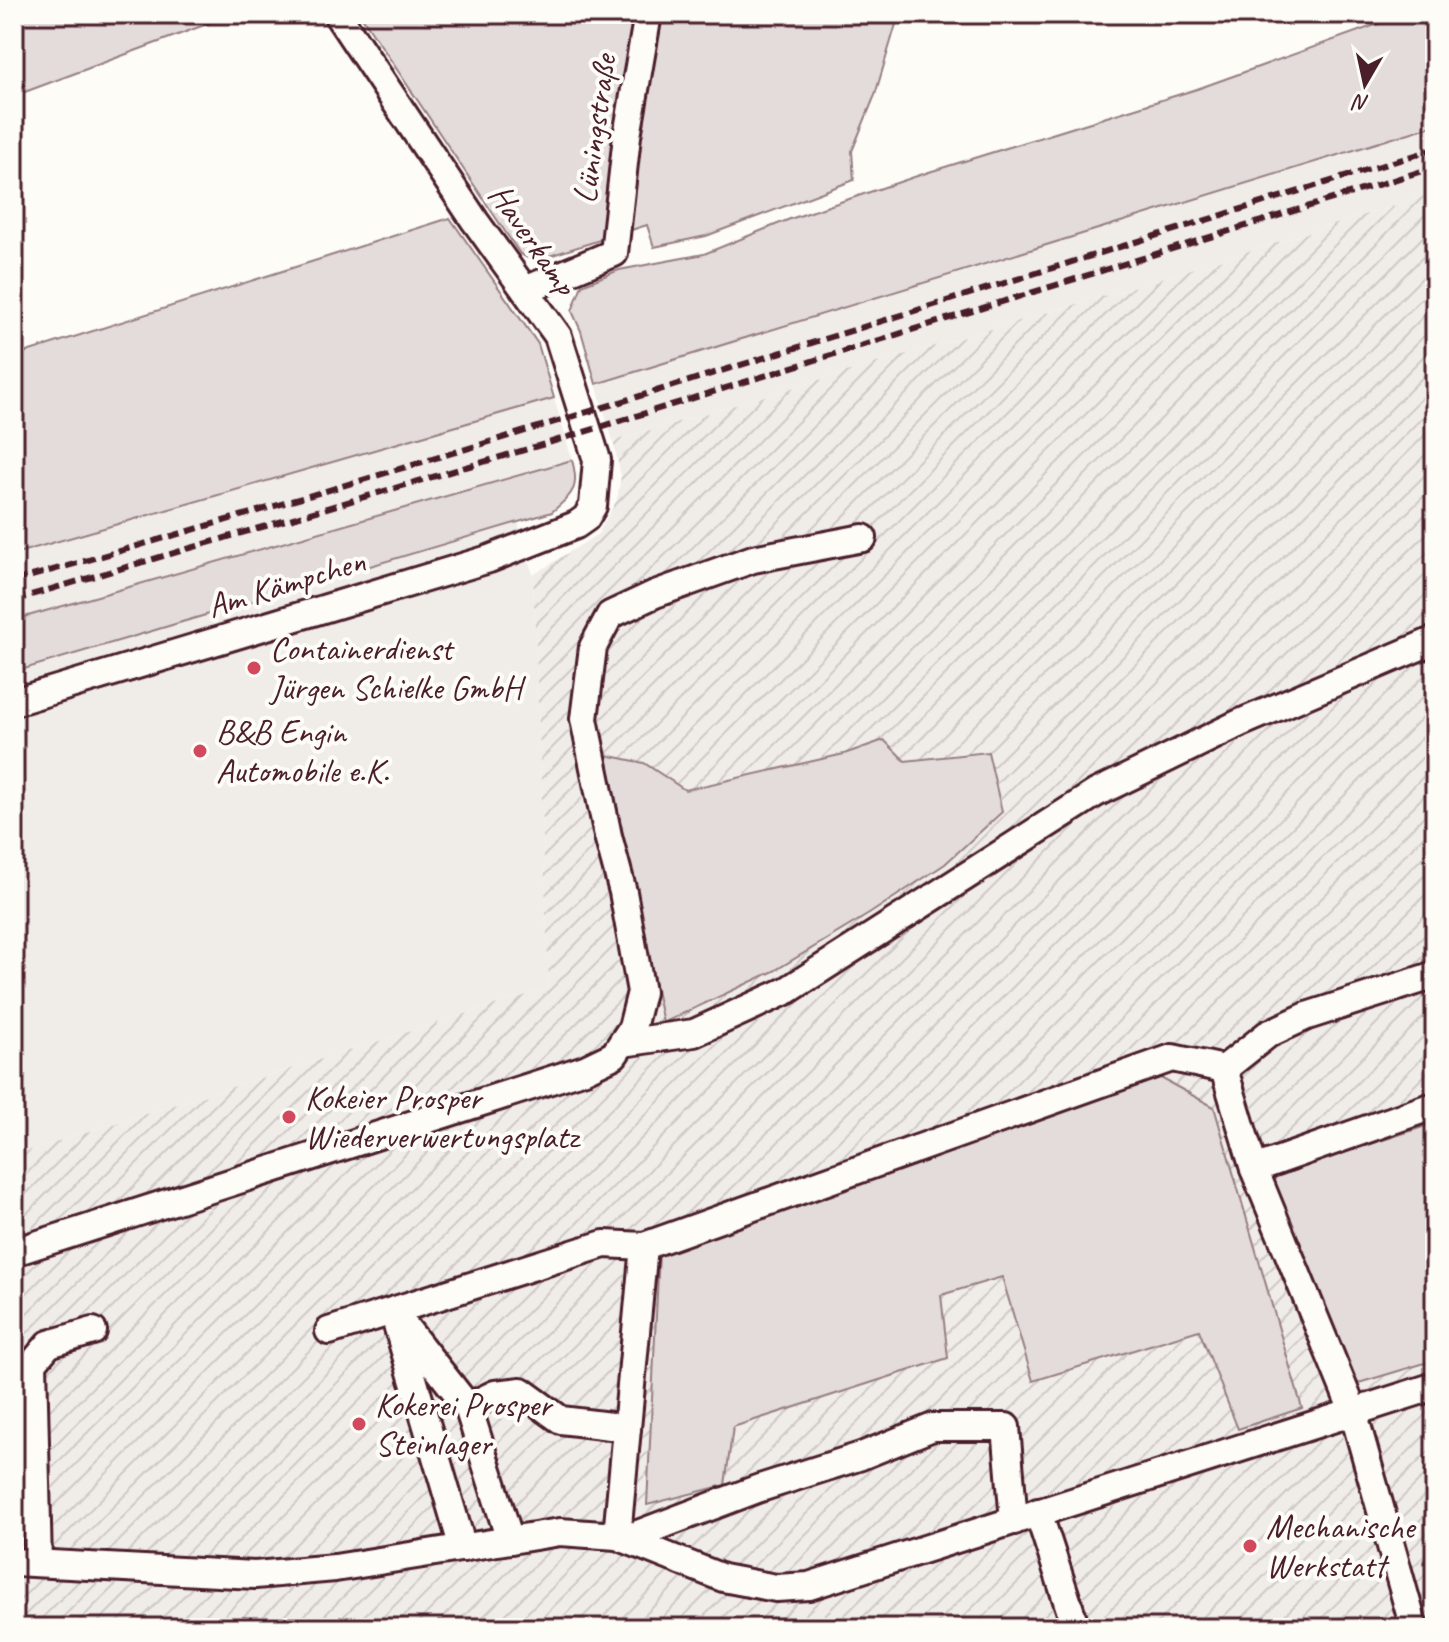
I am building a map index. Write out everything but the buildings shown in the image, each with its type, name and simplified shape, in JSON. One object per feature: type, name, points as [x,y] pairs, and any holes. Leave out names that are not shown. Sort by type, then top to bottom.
[{"type":"street","name":"Haverkamp","points":[[337,14],[475,221],[558,336],[597,460],[593,506],[586,518],[576,525]]},
{"type":"street","name":"Lüningstraße","points":[[525,290],[614,253],[627,136],[648,14]]},
{"type":"street","name":"Am Kämpchen","points":[[14,702],[489,559],[576,525]]},
{"type":"street","points":[[14,1252],[585,1069],[614,1055],[632,1028],[641,992],[623,892],[584,719],[593,647],[610,615],[655,594],[753,559],[863,538]]},
{"type":"street","points":[[622,1043],[694,1033],[788,990],[1096,793],[1240,723],[1435,640]]},
{"type":"street","points":[[1224,1069],[1268,1034],[1307,1016],[1435,975]]},
{"type":"street","points":[[329,1331],[604,1244],[644,1246],[1172,1058],[1224,1069]]},
{"type":"street","points":[[1224,1069],[1254,1169],[1353,1411],[1414,1628]]},
{"type":"street","points":[[1254,1169],[1427,1108]]},
{"type":"street","points":[[621,1538],[627,1428],[644,1246]]},
{"type":"street","points":[[393,1311],[468,1407],[510,1540]]},
{"type":"street","points":[[393,1311],[463,1548]]},
{"type":"street","points":[[93,1331],[49,1344],[33,1363],[26,1562],[255,1575],[335,1568],[560,1532],[621,1538],[723,1578],[776,1588],[809,1586],[1435,1386]]},
{"type":"street","points":[[468,1407],[495,1394],[521,1391],[561,1420],[627,1428]]},
{"type":"street","points":[[621,1538],[861,1456],[933,1427],[1006,1427],[1014,1521]]},
{"type":"street","points":[[1038,1512],[1076,1628]]},
{"type":"shaded area","points":[[14,14],[234,14],[14,96]]},
{"type":"shaded area","points":[[360,14],[899,14],[875,95],[852,151],[854,180],[706,236],[654,247],[647,225],[540,259],[530,259],[520,254]]},
{"type":"shaded area","points":[[1406,14],[1435,14],[1435,125],[596,384],[572,311],[582,285],[619,270],[704,254],[790,219],[929,172],[1197,89]]},
{"type":"shaded area","points":[[1435,125],[1435,193],[1120,291],[613,441],[596,384]]},
{"type":"shaded area","points":[[1435,193],[1435,1628],[14,1628],[14,1155],[549,988],[533,575],[598,534],[617,500],[621,476],[613,441],[1120,291]]},
{"type":"shaded area","points":[[450,218],[538,344],[554,398],[14,554],[14,356]]},
{"type":"shaded area","points":[[554,398],[572,460],[14,620],[14,554]]},
{"type":"shaded area","points":[[572,460],[573,490],[552,512],[14,672],[14,620]]},
{"type":"shaded area","points":[[518,523],[533,575],[549,988],[14,1155],[14,672]]},
{"type":"shaded area","points":[[884,740],[905,761],[988,752],[1002,812],[945,864],[869,914],[774,971],[663,1023],[606,755],[644,763],[685,790],[844,754]]},
{"type":"shaded area","points":[[1157,1076],[1214,1107],[1302,1408],[1238,1429],[1199,1330],[1033,1381],[1002,1277],[941,1295],[948,1358],[733,1427],[725,1485],[647,1505],[659,1252]]},
{"type":"shaded area","points":[[1435,1123],[1435,1360],[1342,1388],[1273,1176]]},
{"type":"railway","points":[[14,581],[549,424],[1435,149]]},
{"type":"railway","points":[[14,600],[565,438],[1435,167]]},
{"type":"place","name":"Containerdienst Jürgen Schielke GmbH","points":[[254,668]]},
{"type":"place","name":"B&B Engin Automobile e.K.","points":[[200,751]]},
{"type":"place","name":"Kokeier Prosper Wiederverwertungsplatz","points":[[289,1117]]},
{"type":"place","name":"Kokerei Prosper Steinlager","points":[[359,1424]]},
{"type":"place","name":"Mechanische Werkstatt","points":[[1250,1546]]}]
